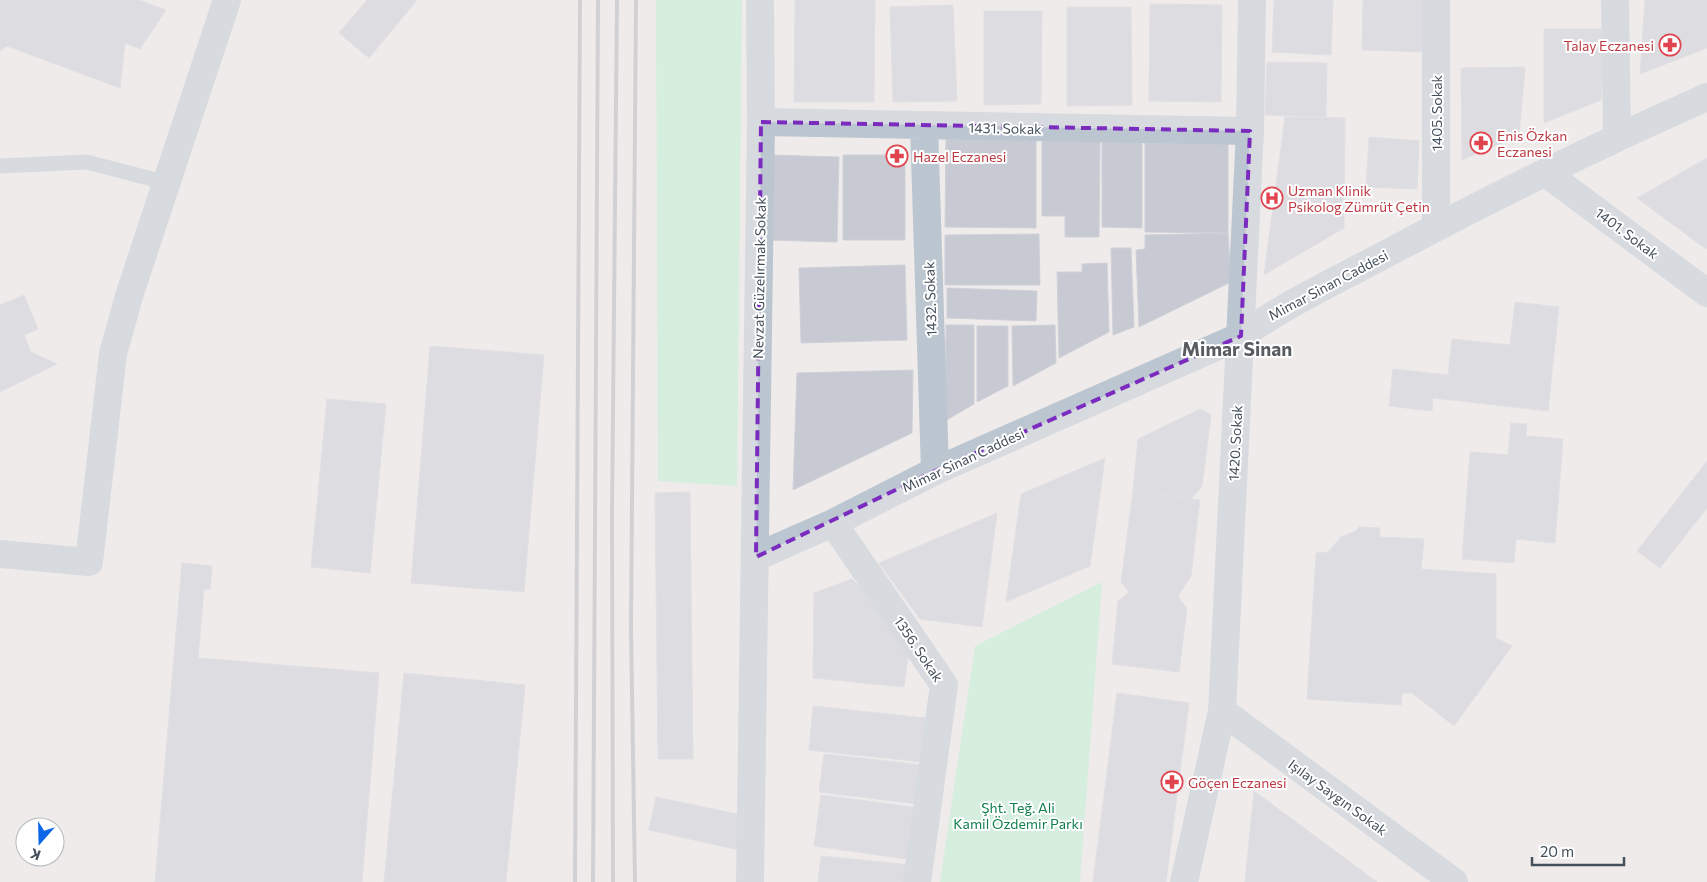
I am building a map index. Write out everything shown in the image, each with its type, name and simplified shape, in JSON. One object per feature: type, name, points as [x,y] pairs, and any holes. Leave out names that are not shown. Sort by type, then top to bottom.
[{"type":"street","points":[[0,554],[89,562],[113,354],[129,296],[227,0]]},
{"type":"street","name":"Nevzat Güzelırmak Sokak","points":[[750,882],[761,122],[760,0]]},
{"type":"street","name":"1420. Sokak","points":[[1184,882],[1222,711],[1250,132],[1252,0]]},
{"type":"street","name":"1405. Sokak","points":[[1436,0],[1436,227]]},
{"type":"street","points":[[1615,0],[1617,137]]},
{"type":"street","name":"Mimar Sinan Caddesi","points":[[756,557],[833,523],[936,471],[1240,336],[1268,317],[1436,227],[1546,174],[1617,137],[1707,97]]},
{"type":"street","name":"1431. Sokak","points":[[761,122],[1250,132]]},
{"type":"street","name":"1432. Sokak","points":[[924,126],[936,471]]},
{"type":"street","name":"1401. Sokak","points":[[1546,174],[1707,293]]},
{"type":"street","name":"1356. Sokak","points":[[833,523],[944,685],[917,882]]},
{"type":"street","name":"Işılay Saygın Sokak","points":[[1222,711],[1454,882]]},
{"type":"lane","points":[[0,166],[87,162],[167,183]]},
{"type":"highlighted area","points":[[761,122],[1250,131],[1241,336],[935,471],[756,557]]},
{"type":"green space","points":[[656,0],[742,0],[737,486],[658,481]]},
{"type":"green space","name":"Şht. Teğ. Ali Kamil Özdemir Parkı","points":[[1102,582],[1080,882],[940,882],[975,646]]},
{"type":"building","points":[[0,0],[139,0],[166,10],[140,49],[125,43],[120,88],[7,46],[0,51]]},
{"type":"building","points":[[367,0],[417,0],[369,58],[339,33]]},
{"type":"building","points":[[795,0],[875,0],[874,102],[794,102]]},
{"type":"building","points":[[1274,0],[1333,0],[1331,55],[1272,52]]},
{"type":"building","points":[[1363,0],[1427,0],[1426,52],[1362,50]]},
{"type":"building","points":[[1645,0],[1707,0],[1707,48],[1640,74]]},
{"type":"building","points":[[1150,4],[1222,5],[1221,102],[1149,101]]},
{"type":"building","points":[[953,5],[957,101],[893,102],[890,7]]},
{"type":"building","points":[[1067,7],[1131,7],[1132,105],[1067,106]]},
{"type":"building","points":[[984,11],[1042,11],[1041,104],[984,105]]},
{"type":"building","points":[[1544,29],[1605,29],[1601,100],[1544,123]]},
{"type":"building","points":[[1267,62],[1327,63],[1326,117],[1265,115]]},
{"type":"building","points":[[1525,67],[1519,136],[1462,160],[1461,68]]},
{"type":"building","points":[[1285,117],[1345,118],[1344,228],[1264,275]]},
{"type":"building","points":[[1369,137],[1419,141],[1417,189],[1366,187]]},
{"type":"building","points":[[946,139],[1036,140],[1036,228],[945,227]]},
{"type":"building","points":[[1042,139],[1100,140],[1099,237],[1065,237],[1065,216],[1042,216]]},
{"type":"building","points":[[1102,142],[1142,142],[1142,228],[1102,227]]},
{"type":"building","points":[[1145,143],[1228,143],[1228,233],[1145,232]]},
{"type":"building","points":[[769,155],[839,157],[837,242],[767,240]]},
{"type":"building","points":[[843,155],[905,155],[905,240],[843,240]]},
{"type":"building","points":[[1707,158],[1707,247],[1706,249],[1637,198]]},
{"type":"building","points":[[1228,233],[1231,282],[1139,327],[1136,250],[1145,249],[1145,235]]},
{"type":"building","points":[[1039,234],[1040,285],[945,285],[945,235]]},
{"type":"building","points":[[1111,248],[1131,248],[1134,327],[1113,335]]},
{"type":"building","points":[[1107,263],[1109,332],[1059,358],[1057,272],[1082,272],[1082,264]]},
{"type":"building","points":[[905,265],[907,340],[801,343],[799,268]]},
{"type":"building","points":[[947,288],[1037,291],[1036,321],[947,318]]},
{"type":"building","points":[[24,295],[38,329],[24,335],[31,352],[57,364],[0,392],[0,305]]},
{"type":"building","points":[[1515,302],[1559,307],[1548,411],[1433,398],[1432,411],[1389,406],[1393,369],[1448,375],[1452,339],[1510,345]]},
{"type":"building","points":[[946,325],[974,325],[974,404],[945,421]]},
{"type":"building","points":[[1055,325],[1056,363],[1013,386],[1012,326]]},
{"type":"building","points":[[977,326],[1008,326],[1008,386],[977,402]]},
{"type":"building","points":[[430,346],[544,355],[524,592],[411,583]]},
{"type":"building","points":[[913,370],[912,433],[793,490],[797,373]]},
{"type":"building","points":[[327,399],[386,404],[370,573],[311,567]]},
{"type":"building","points":[[1200,409],[1211,415],[1202,486],[1191,499],[1133,491],[1138,439]]},
{"type":"building","points":[[1511,423],[1527,424],[1526,436],[1563,439],[1555,543],[1516,539],[1514,563],[1462,559],[1470,452],[1508,455]]},
{"type":"building","points":[[1105,458],[1090,566],[1006,602],[1021,494]]},
{"type":"building","points":[[1707,461],[1707,508],[1660,568],[1637,551]]},
{"type":"building","points":[[1133,491],[1200,500],[1191,576],[1178,596],[1187,609],[1179,672],[1112,664],[1118,601],[1129,592],[1121,582]]},
{"type":"building","points":[[690,492],[693,759],[658,759],[655,493]]},
{"type":"building","points":[[997,513],[982,627],[920,619],[879,563]]},
{"type":"building","points":[[1359,527],[1380,528],[1379,537],[1424,539],[1421,569],[1496,574],[1496,638],[1512,646],[1454,726],[1412,693],[1402,693],[1401,705],[1307,699],[1316,553],[1328,552],[1341,537],[1356,531]]},
{"type":"building","points":[[182,563],[212,566],[210,590],[204,589],[198,658],[379,673],[362,882],[155,882]]},
{"type":"building","points":[[852,579],[906,635],[909,650],[904,687],[813,678],[814,593]]},
{"type":"building","points":[[404,673],[525,685],[506,882],[384,882]]},
{"type":"building","points":[[1117,693],[1189,703],[1166,882],[1093,882]]},
{"type":"building","points":[[813,706],[926,718],[922,762],[809,750]]},
{"type":"building","points":[[824,754],[923,765],[918,804],[819,792]]},
{"type":"building","points":[[1254,791],[1377,882],[1245,882]]},
{"type":"building","points":[[821,795],[920,808],[914,860],[814,846]]},
{"type":"building","points":[[656,797],[746,816],[739,850],[649,830]]},
{"type":"building","points":[[821,856],[912,865],[907,882],[818,882]]},
{"type":"railway","points":[[575,882],[580,0]]},
{"type":"railway","points":[[593,882],[598,0]]},
{"type":"railway","points":[[613,882],[612,516],[617,0]]},
{"type":"railway","points":[[635,882],[631,628],[636,0]]},
{"type":"place","name":"Talay Eczanesi","points":[[1670,45]]},
{"type":"place","name":"Enis Özkan Eczanesi","points":[[1481,143]]},
{"type":"place","name":"Hazel Eczanesi","points":[[897,156]]},
{"type":"place","name":"Uzman Klinik Psikolog Zümrüt Çetin","points":[[1272,198]]},
{"type":"place","name":"Göçen Eczanesi","points":[[1172,782]]},
{"type":"district","name":"Mimar Sinan","points":[[1237,348]]}]
